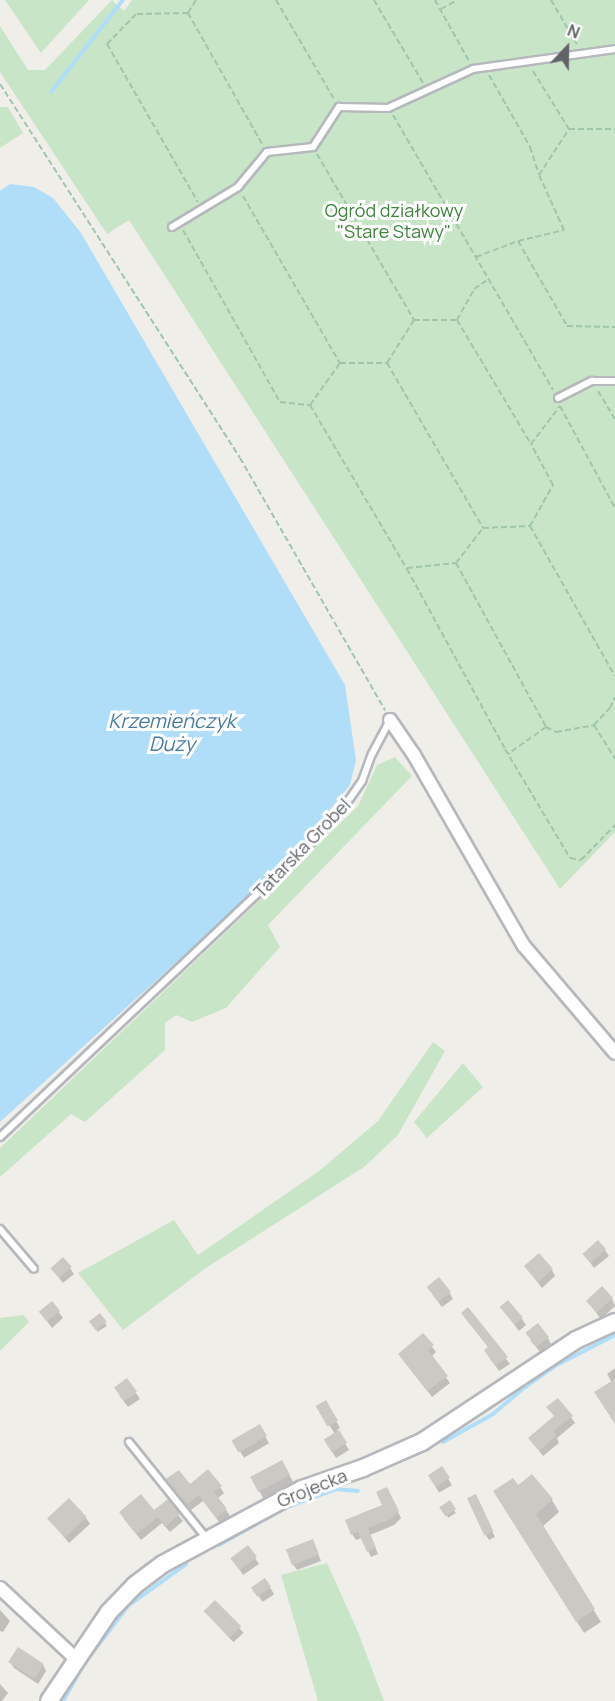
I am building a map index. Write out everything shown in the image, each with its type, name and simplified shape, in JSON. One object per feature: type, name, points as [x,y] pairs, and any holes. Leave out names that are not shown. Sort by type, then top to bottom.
[{"type":"street","points":[[390,720],[414,755],[524,946],[615,1053]]},
{"type":"street","name":"Grojecka","points":[[49,1701],[98,1626],[135,1586],[163,1564],[302,1488],[363,1468],[422,1442],[576,1340],[615,1322]]},
{"type":"street","points":[[0,1588],[77,1660]]},
{"type":"lane","points":[[172,227],[238,187],[267,152],[313,147],[339,107],[388,108],[426,88],[473,69],[615,49]]},
{"type":"lane","points":[[558,398],[592,381],[615,381]]},
{"type":"lane","name":"Tatarska Grobel","points":[[0,1137],[321,833],[362,781],[372,754],[390,720]]},
{"type":"lane","points":[[0,1229],[34,1269]]},
{"type":"lane","points":[[129,1442],[207,1539]]},
{"type":"path","points":[[188,13],[196,0]]},
{"type":"path","points":[[276,0],[339,107]]},
{"type":"path","points":[[375,0],[390,31],[426,88]]},
{"type":"path","points":[[435,0],[473,69]]},
{"type":"path","points":[[441,10],[457,0]]},
{"type":"path","points":[[551,0],[582,53]]},
{"type":"path","points":[[188,13],[267,152]]},
{"type":"path","points":[[188,13],[136,14],[107,44],[202,209]]},
{"type":"path","points":[[527,61],[569,129]]},
{"type":"path","points":[[476,257],[518,241],[564,230],[539,176],[530,147],[484,67]]},
{"type":"path","points":[[0,84],[240,458],[390,720]]},
{"type":"path","points":[[388,108],[558,398],[560,406],[615,508]]},
{"type":"path","points":[[569,129],[615,129]]},
{"type":"path","points":[[539,176],[569,129]]},
{"type":"path","points":[[313,147],[414,320]]},
{"type":"path","points":[[238,187],[340,363]]},
{"type":"path","points":[[179,222],[280,402],[310,405]]},
{"type":"path","points":[[518,241],[567,326],[615,327]]},
{"type":"path","points":[[458,320],[474,289],[489,279]]},
{"type":"path","points":[[414,320],[458,320]]},
{"type":"path","points":[[387,363],[414,320]]},
{"type":"path","points":[[458,320],[553,485],[530,526]]},
{"type":"path","points":[[340,363],[387,363]]},
{"type":"path","points":[[310,405],[340,363]]},
{"type":"path","points":[[387,363],[483,528]]},
{"type":"path","points":[[592,381],[615,419]]},
{"type":"path","points":[[310,405],[406,569],[508,754],[570,858],[581,860],[615,825]]},
{"type":"path","points":[[531,444],[560,406]]},
{"type":"path","points":[[406,569],[456,563],[483,528],[530,526]]},
{"type":"path","points":[[530,526],[615,676]]},
{"type":"path","points":[[456,563],[546,727],[556,732],[594,725],[610,708],[615,697]]},
{"type":"path","points":[[594,725],[615,759]]},
{"type":"path","points":[[508,754],[546,727]]},
{"type":"green space","points":[[5,0],[89,0],[41,53]]},
{"type":"green space","name":"Ogród działkowy \"Stare Stawy\"","points":[[112,0],[124,11],[132,0],[615,0],[615,832],[560,889],[129,220],[107,234],[0,72],[0,26],[28,70],[45,70]]},
{"type":"green space","points":[[0,107],[8,107],[23,133],[0,148]]},
{"type":"green space","points":[[395,757],[412,776],[268,925],[280,947],[226,1008],[192,1022],[176,1015],[165,1023],[165,1050],[85,1122],[71,1114],[0,1177],[0,1148],[358,806],[377,765]]},
{"type":"green space","points":[[433,1042],[445,1051],[398,1135],[364,1167],[206,1268],[123,1330],[78,1273],[174,1220],[198,1255],[319,1171],[378,1121]]},
{"type":"green space","points":[[463,1063],[483,1087],[427,1138],[414,1122]]},
{"type":"green space","points":[[24,1315],[29,1322],[0,1351],[0,1318]]},
{"type":"green space","points":[[327,1563],[358,1632],[384,1701],[318,1701],[281,1575]]},
{"type":"water","name":"Krzemieńczyk Duży","points":[[10,184],[34,187],[53,198],[81,233],[345,685],[356,760],[350,785],[288,861],[0,1122],[0,191]]},
{"type":"building","points":[[598,1240],[606,1249],[590,1263],[582,1254]]},
{"type":"building","points":[[539,1253],[553,1269],[538,1282],[524,1266]]},
{"type":"building","points":[[63,1257],[72,1267],[59,1278],[50,1268]]},
{"type":"building","points":[[439,1277],[451,1292],[439,1302],[427,1287]]},
{"type":"building","points":[[602,1286],[613,1298],[597,1313],[586,1301]]},
{"type":"building","points":[[508,1300],[523,1318],[514,1325],[500,1307]]},
{"type":"building","points":[[52,1301],[60,1311],[47,1322],[39,1312]]},
{"type":"building","points":[[468,1307],[508,1357],[495,1366],[484,1350],[488,1347],[461,1313]]},
{"type":"building","points":[[100,1313],[107,1322],[96,1330],[89,1322]]},
{"type":"building","points":[[538,1323],[549,1337],[536,1347],[525,1333]]},
{"type":"building","points":[[423,1333],[434,1345],[428,1350],[448,1376],[427,1391],[398,1354]]},
{"type":"building","points":[[127,1378],[137,1392],[124,1401],[114,1387]]},
{"type":"building","points":[[615,1379],[615,1424],[594,1392]]},
{"type":"building","points":[[558,1398],[573,1416],[553,1431],[557,1435],[539,1451],[528,1438],[554,1416],[546,1407]]},
{"type":"building","points":[[326,1400],[338,1421],[328,1427],[316,1406]]},
{"type":"building","points":[[260,1424],[267,1436],[238,1453],[231,1440]]},
{"type":"building","points":[[339,1430],[347,1443],[332,1452],[324,1440]]},
{"type":"building","points":[[282,1460],[290,1475],[258,1492],[250,1477]]},
{"type":"building","points":[[442,1466],[450,1478],[436,1487],[428,1476]]},
{"type":"building","points":[[208,1469],[222,1486],[214,1492],[227,1509],[216,1518],[199,1495],[186,1505],[166,1479],[179,1470],[190,1484]]},
{"type":"building","points":[[532,1474],[553,1499],[536,1514],[595,1609],[576,1622],[493,1491],[513,1478],[518,1485]]},
{"type":"building","points":[[387,1487],[399,1511],[391,1519],[368,1528],[376,1548],[367,1552],[358,1532],[351,1535],[345,1520],[382,1505],[376,1492]]},
{"type":"building","points":[[141,1494],[154,1510],[168,1499],[180,1514],[165,1527],[158,1517],[136,1534],[119,1512]]},
{"type":"building","points":[[476,1494],[493,1531],[484,1535],[467,1498]]},
{"type":"building","points":[[69,1498],[87,1517],[65,1537],[47,1518]]},
{"type":"building","points":[[450,1500],[456,1509],[445,1516],[439,1507]]},
{"type":"building","points":[[313,1539],[319,1555],[292,1565],[286,1549]]},
{"type":"building","points":[[248,1545],[257,1557],[239,1570],[230,1558]]},
{"type":"building","points":[[265,1578],[271,1587],[257,1597],[251,1588]]},
{"type":"building","points":[[215,1600],[241,1626],[230,1637],[204,1611]]},
{"type":"building","points":[[18,1647],[44,1664],[34,1679],[8,1662]]},
{"type":"waterway","points":[[51,92],[123,0]]},
{"type":"waterway","points":[[443,1442],[493,1414],[555,1366],[615,1335]]},
{"type":"waterway","points":[[219,1545],[287,1507],[336,1489],[358,1491]]},
{"type":"waterway","points":[[63,1701],[86,1661],[128,1606],[186,1564]]}]
